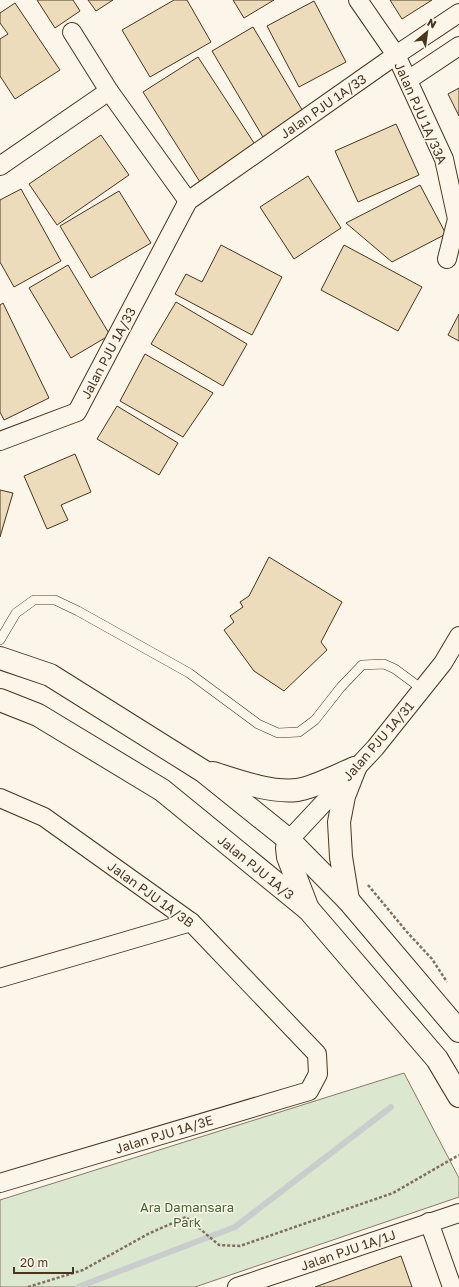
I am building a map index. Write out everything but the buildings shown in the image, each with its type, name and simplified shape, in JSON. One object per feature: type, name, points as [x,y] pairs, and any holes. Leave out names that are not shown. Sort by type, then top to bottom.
[{"type":"street","name":"Jalan PJU 1A/33A","points":[[358,0],[396,55],[444,159],[457,219],[447,260]]},
{"type":"street","name":"Jalan PJU 1A/33","points":[[0,441],[77,412],[188,201],[396,55],[459,13]]},
{"type":"street","points":[[72,32],[109,91],[188,201]]},
{"type":"street","points":[[408,80],[459,46]]},
{"type":"street","points":[[0,166],[109,91]]},
{"type":"street","name":"Jalan PJU 1A/31","points":[[289,840],[375,748],[443,663],[459,636]]},
{"type":"street","points":[[0,658],[50,675],[203,771],[289,840],[348,900],[459,1031]]},
{"type":"street","name":"Jalan PJU 1A/3","points":[[0,700],[38,715],[162,790],[309,910],[437,1059],[459,1096]]},
{"type":"street","points":[[203,771],[262,786],[277,789],[298,790],[355,768]]},
{"type":"street","points":[[348,900],[341,857],[339,822],[344,796],[355,768]]},
{"type":"street","name":"Jalan PJU 1A/3B","points":[[0,798],[44,817],[191,922],[317,1054],[318,1074]]},
{"type":"street","points":[[289,840],[287,848],[288,856],[309,910]]},
{"type":"street","points":[[0,978],[191,922]]},
{"type":"street","name":"Jalan PJU 1A/3E","points":[[0,1183],[309,1091],[318,1074]]},
{"type":"street","name":"Jalan PJU 1A/1J","points":[[237,1287],[459,1213]]},
{"type":"street","points":[[429,1222],[452,1287]]},
{"type":"lane","points":[[0,640],[16,613],[34,600],[55,600],[78,611],[189,673],[258,724],[278,733],[299,732],[315,720],[341,687],[362,665],[384,664],[395,669],[422,689]]},
{"type":"path","points":[[365,882],[432,959],[451,988]]},
{"type":"path","points":[[28,1287],[83,1270],[148,1234],[186,1217],[219,1245],[240,1246],[393,1193],[459,1155]]},
{"type":"green space","name":"Ara Damansara Park","points":[[404,1073],[459,1178],[459,1197],[195,1287],[0,1287],[0,1200]]},
{"type":"waterway","points":[[78,1287],[235,1227],[391,1107]]}]
